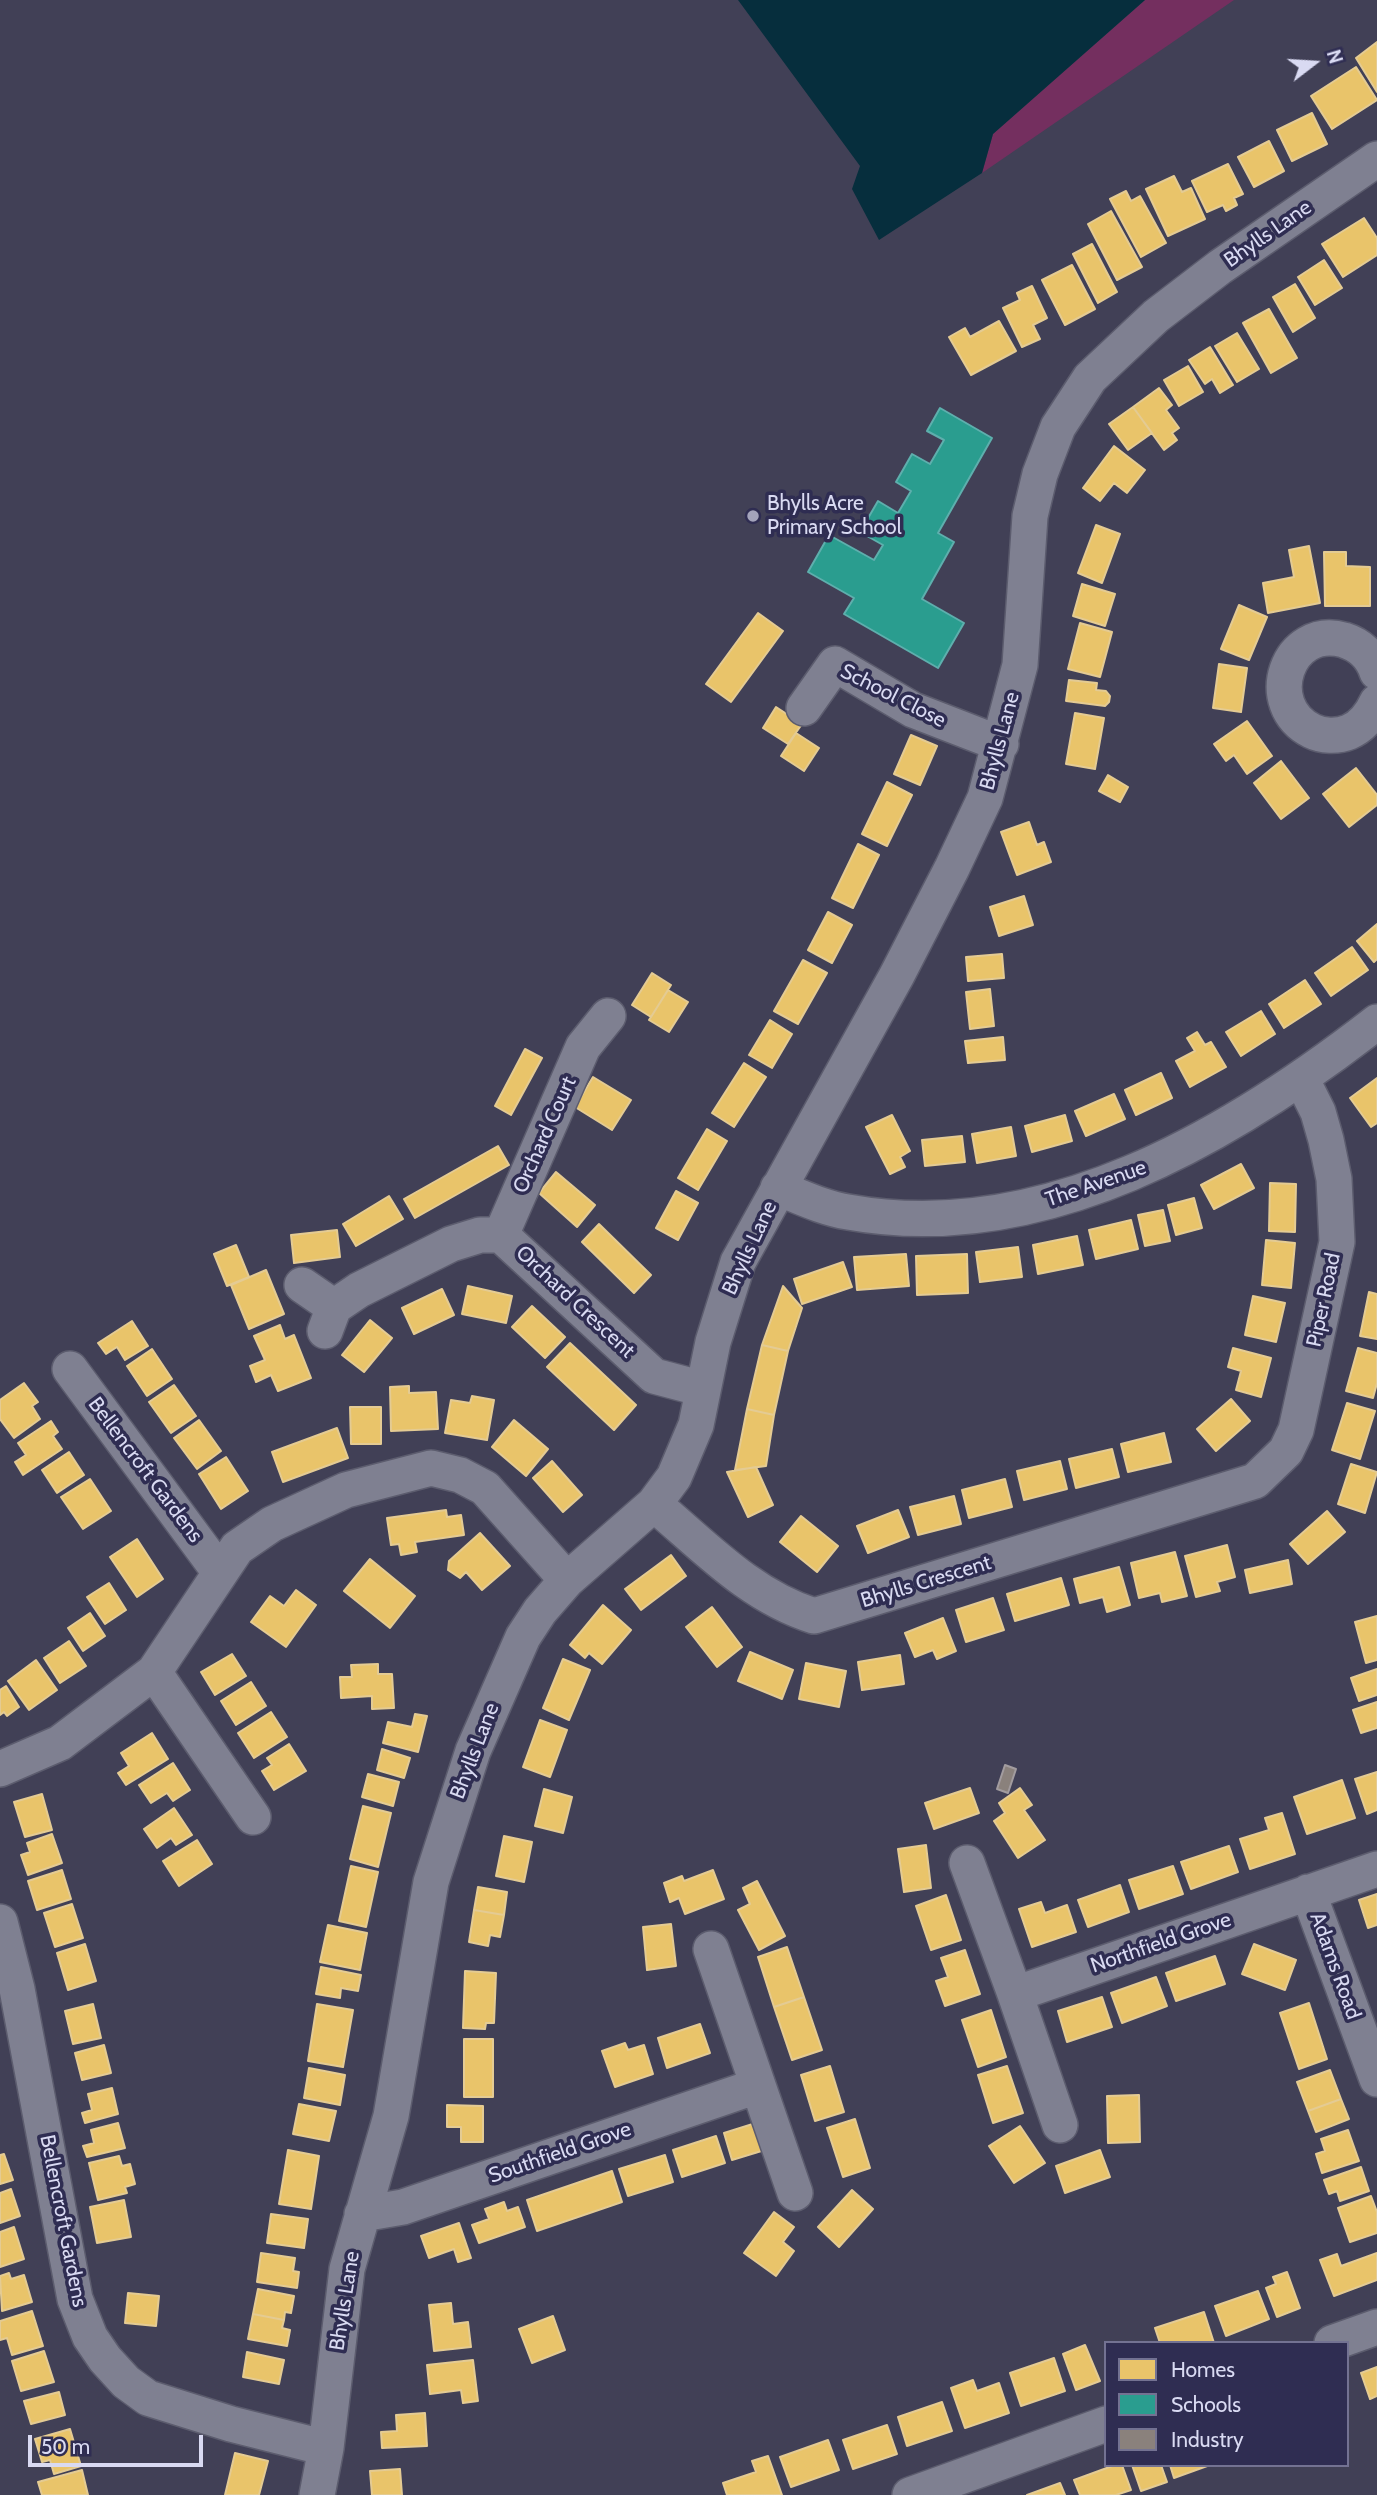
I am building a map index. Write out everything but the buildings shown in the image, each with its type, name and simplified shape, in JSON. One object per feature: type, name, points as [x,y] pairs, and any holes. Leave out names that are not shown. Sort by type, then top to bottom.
[{"type":"street","name":"Bhylls Lane","points":[[317,2495],[326,2448],[342,2305],[362,2214],[391,2116],[431,1882],[473,1751],[523,1637],[540,1611],[567,1580],[654,1504],[674,1477],[688,1450],[720,1319],[738,1262],[897,975],[985,798],[1020,665],[1030,516],[1040,474],[1058,427],[1090,378],[1156,316],[1220,267],[1377,159]]},
{"type":"street","points":[[1372,724],[1332,735],[1317,733],[1303,726],[1284,701],[1285,670],[1292,657],[1304,645],[1320,639],[1336,638],[1352,642],[1365,652],[1377,672]]},
{"type":"street","name":"School Close","points":[[804,708],[835,664],[913,710],[1001,744]]},
{"type":"street","name":"The Avenue","points":[[778,1188],[822,1206],[874,1216],[920,1218],[978,1214],[1082,1193],[1165,1159],[1301,1078],[1377,1022]]},
{"type":"street","name":"Orchard Court","points":[[501,1235],[583,1047],[605,1034]]},
{"type":"street","name":"Piper Road","points":[[1227,1491],[1255,1481],[1272,1467],[1286,1451],[1296,1430],[1337,1242],[1335,1179],[1318,1112],[1301,1078]]},
{"type":"street","name":"Orchard Crescent","points":[[302,1285],[330,1319],[359,1290],[451,1244],[480,1235],[501,1235],[654,1376],[703,1389]]},
{"type":"street","name":"Bellencroft Gardens","points":[[70,1369],[219,1571]]},
{"type":"street","points":[[0,1769],[60,1743],[155,1672],[219,1571],[237,1548],[272,1524],[346,1490],[431,1468],[460,1475],[485,1488],[567,1580]]},
{"type":"street","name":"Bhylls Crescent","points":[[654,1504],[757,1591],[790,1609],[814,1616],[1227,1491]]},
{"type":"street","points":[[155,1672],[236,1809]]},
{"type":"street","points":[[967,1863],[1060,2125]]},
{"type":"street","name":"Northfield Grove","points":[[1015,1994],[1377,1869]]},
{"type":"street","name":"Adams Road","points":[[1308,1892],[1377,2080]]},
{"type":"street","name":"Bellencroft Gardens","points":[[0,1922],[17,1989],[75,2299],[90,2337],[126,2382],[148,2398],[231,2424],[326,2448]]},
{"type":"street","points":[[711,1949],[795,2193]]},
{"type":"street","name":"Southfield Grove","points":[[362,2214],[402,2207],[757,2086]]},
{"type":"street","points":[[1338,2341],[1377,2327]]},
{"type":"street","points":[[910,2495],[1104,2425]]},
{"type":"shaded area","points":[[1145,0],[1234,0],[982,173],[993,134]]},
{"type":"water","points":[[738,0],[1145,0],[993,134],[982,173],[879,240],[852,189],[860,166]]},
{"type":"place","name":"Bhylls Acre Primary School","points":[[753,516]]}]
